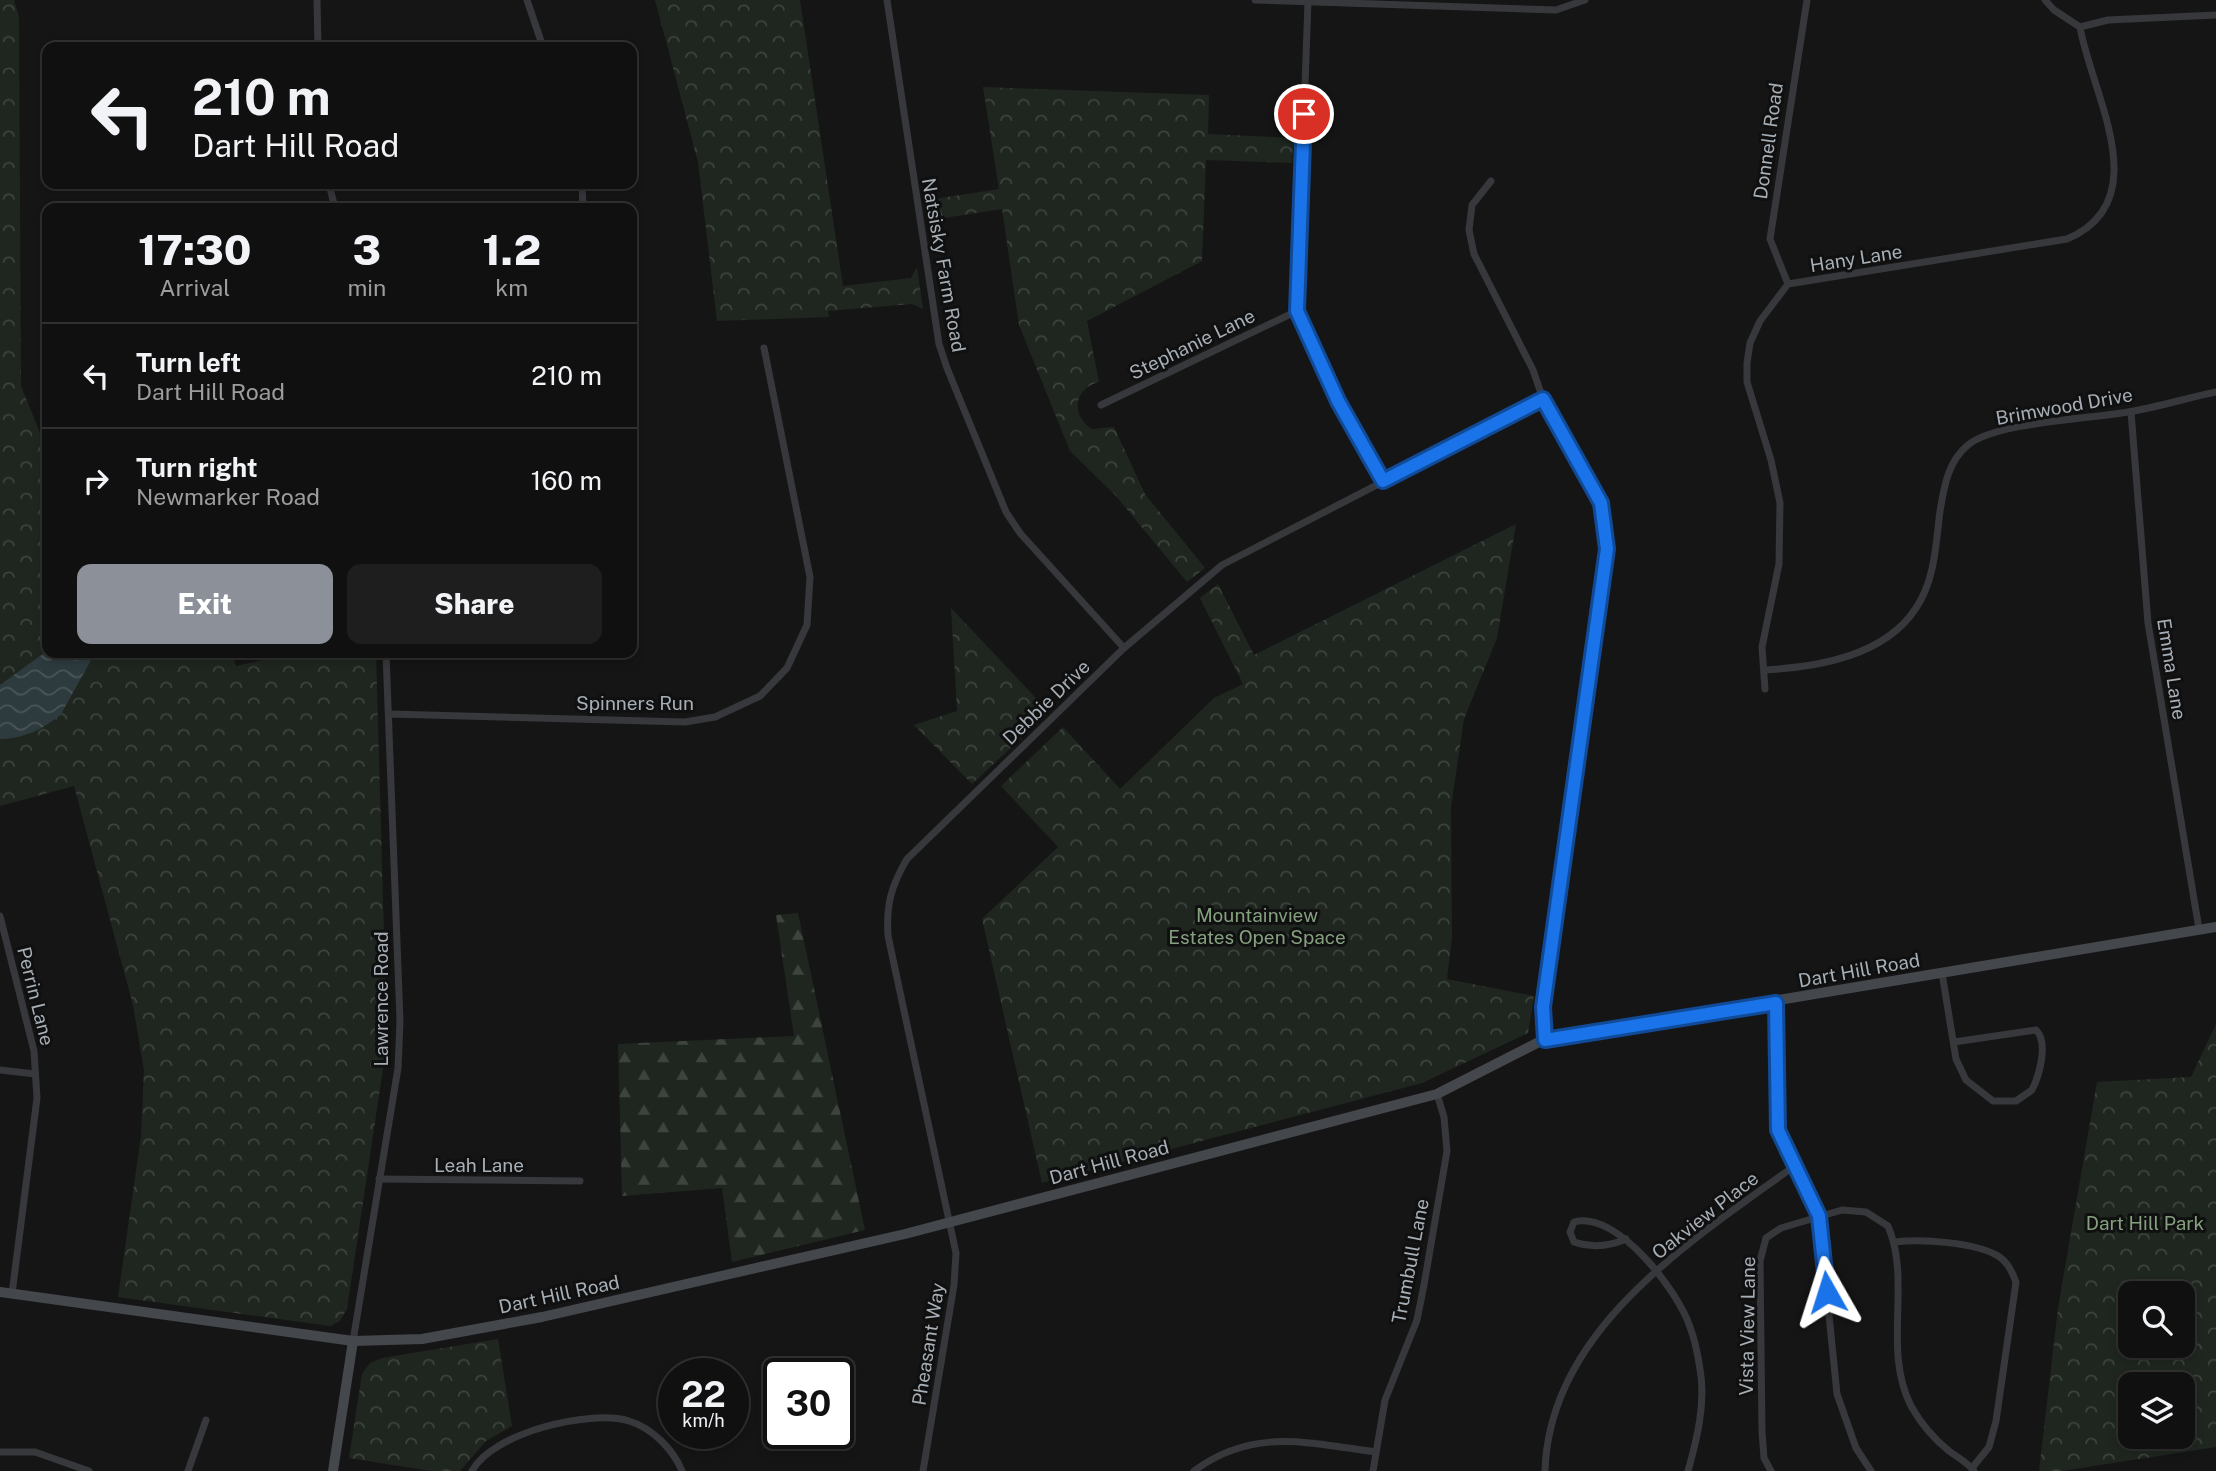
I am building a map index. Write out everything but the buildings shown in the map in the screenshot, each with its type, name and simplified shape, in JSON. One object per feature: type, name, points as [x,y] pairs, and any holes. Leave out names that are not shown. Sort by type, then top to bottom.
[{"type":"main road","name":"Dart Hill Road","points":[[6,1293],[353,1341],[422,1339],[542,1317],[950,1222],[1437,1094],[1545,1040],[2216,927]]},
{"type":"main road","points":[[333,1471],[353,1341]]},
{"type":"street","points":[[317,0],[318,42]]},
{"type":"street","points":[[527,0],[541,42]]},
{"type":"street","name":"Natsisky Farm Road","points":[[887,0],[935,319],[947,368],[1006,512],[1020,533],[1124,648]]},
{"type":"street","points":[[1255,0],[1556,10],[1585,0]]},
{"type":"street","name":"Donnell Road","points":[[1788,284],[1770,239],[1807,0]]},
{"type":"street","points":[[2045,0],[2054,10],[2080,27],[2108,20],[2216,15]]},
{"type":"street","points":[[1308,1],[1297,311],[1338,401],[1383,481]]},
{"type":"street","name":"Hany Lane","points":[[1765,689],[1762,647],[1779,564],[1780,503],[1771,460],[1747,382],[1750,343],[1760,321],[1788,284],[2042,244],[2067,239],[2089,230],[2104,214],[2111,195],[2113,175],[2105,106],[2084,50],[2080,27]]},
{"type":"street","points":[[1491,181],[1472,205],[1469,230],[1474,254],[1533,370],[1543,399],[1601,503],[1607,549],[1543,1007],[1545,1040]]},
{"type":"street","name":"Stephanie Lane","points":[[1101,405],[1297,311]]},
{"type":"street","name":"Spinners Run","points":[[389,714],[685,722],[715,717],[760,696],[787,668],[807,625],[810,577],[764,348]]},
{"type":"street","name":"Brimwood Drive","points":[[1765,670],[1851,655],[1874,645],[1900,627],[1917,607],[1927,583],[1935,558],[1944,485],[1952,463],[1968,445],[1982,437],[2011,429],[2131,412],[2216,392]]},
{"type":"street","name":"Debbie Drive","points":[[950,1222],[888,936],[886,911],[891,885],[907,859],[1124,648],[1222,565],[1543,399]]},
{"type":"street","name":"Emma Lane","points":[[2131,412],[2148,623],[2199,929]]},
{"type":"street","name":"Lawrence Road","points":[[353,1341],[398,1068],[400,1021],[386,658]]},
{"type":"street","name":"Perrin Lane","points":[[0,916],[34,1051],[37,1098],[6,1293]]},
{"type":"street","points":[[1942,973],[1954,1042],[1960,1072],[1993,1101],[2017,1101],[2032,1090],[2042,1050],[2041,1035],[2036,1030],[1954,1042]]},
{"type":"street","points":[[1776,1003],[1775,1108],[1778,1130],[1793,1167],[1819,1216],[1837,1394],[1856,1448],[1871,1471]]},
{"type":"street","points":[[0,1070],[36,1074]]},
{"type":"street","name":"Trumbull Lane","points":[[1373,1471],[1385,1400],[1417,1320],[1447,1151],[1444,1117],[1437,1094]]},
{"type":"street","name":"Oakview Place","points":[[1545,1471],[1546,1445],[1553,1413],[1563,1391],[1609,1318],[1676,1252],[1793,1167]]},
{"type":"street","name":"Leah Lane","points":[[379,1179],[580,1181]]},
{"type":"street","points":[[1819,1216],[1842,1210],[1866,1212],[1888,1226],[1895,1242],[1897,1346],[1901,1376],[1911,1405],[1929,1432],[1973,1470],[1989,1447],[1996,1421],[2016,1282],[2010,1267],[1997,1255],[1956,1244],[1918,1239],[1895,1242]]},
{"type":"street","name":"Vista View Lane","points":[[1771,1471],[1764,1458],[1762,1432],[1760,1261],[1766,1238],[1781,1228],[1819,1216]]},
{"type":"street","points":[[1626,1239],[1612,1245],[1588,1247],[1574,1242],[1570,1233],[1574,1222],[1583,1220],[1598,1223],[1626,1239],[1673,1291],[1690,1326],[1701,1372],[1696,1440],[1688,1471]]},
{"type":"street","name":"Pheasant Way","points":[[923,1471],[954,1285],[956,1253],[950,1222]]},
{"type":"street","points":[[472,1471],[477,1462],[501,1442],[529,1432],[600,1417],[630,1421],[654,1435],[676,1456],[682,1471]]},
{"type":"street","points":[[188,1471],[206,1420]]},
{"type":"street","points":[[1194,1471],[1231,1448],[1258,1442],[1282,1440],[1376,1452]]},
{"type":"street","points":[[0,1452],[35,1452],[89,1471]]},
{"type":"green space","points":[[0,0],[14,0],[19,17],[21,386],[42,438],[42,658],[234,658],[236,666],[269,658],[376,658],[387,1042],[347,1309],[340,1321],[330,1326],[118,1297],[141,1136],[144,1070],[133,1005],[74,786],[0,806]]},
{"type":"green space","points":[[655,0],[800,0],[843,286],[911,278],[917,267],[923,309],[912,304],[828,311],[829,317],[717,321],[698,162]]},
{"type":"green space","points":[[983,87],[1209,95],[1208,134],[1294,138],[1292,163],[1206,160],[1202,261],[1087,321],[1099,382],[1084,390],[1080,396],[1080,417],[1092,429],[1114,427],[1145,494],[1205,568],[1187,582],[1116,496],[1070,451],[1019,325],[1002,209],[931,220],[928,200],[999,189]]},
{"type":"green space","name":"Mountainview Estates Open Space","points":[[1516,524],[1497,638],[1464,719],[1451,807],[1452,938],[1447,979],[1534,996],[1528,1033],[1422,1083],[1042,1183],[982,919],[1058,847],[1001,786],[1063,727],[1120,789],[1214,698],[1243,684],[1200,598],[1218,584],[1254,655]]},
{"type":"green space","points":[[951,608],[1049,712],[972,784],[914,725],[957,711]]},
{"type":"green space","points":[[798,913],[865,1230],[732,1262],[722,1188],[622,1196],[618,1044],[794,1036],[776,915]]},
{"type":"green space","name":"Dart Hill Park","points":[[2216,1024],[2216,1447],[2062,1471],[2039,1471],[2058,1308],[2097,1082],[2191,1077]]},
{"type":"green space","points":[[498,1339],[512,1426],[486,1441],[460,1471],[431,1471],[349,1458],[362,1374],[370,1363],[382,1358]]},
{"type":"water","points":[[42,655],[42,658],[92,658],[61,714],[33,732],[17,737],[0,739],[0,685]]},
{"type":"route","points":[[1304,114],[1297,311],[1338,401],[1383,481],[1543,399],[1601,503],[1607,549],[1543,1007],[1545,1040],[1776,1003],[1775,1108],[1778,1130],[1793,1167],[1819,1216],[1827,1292]]}]
